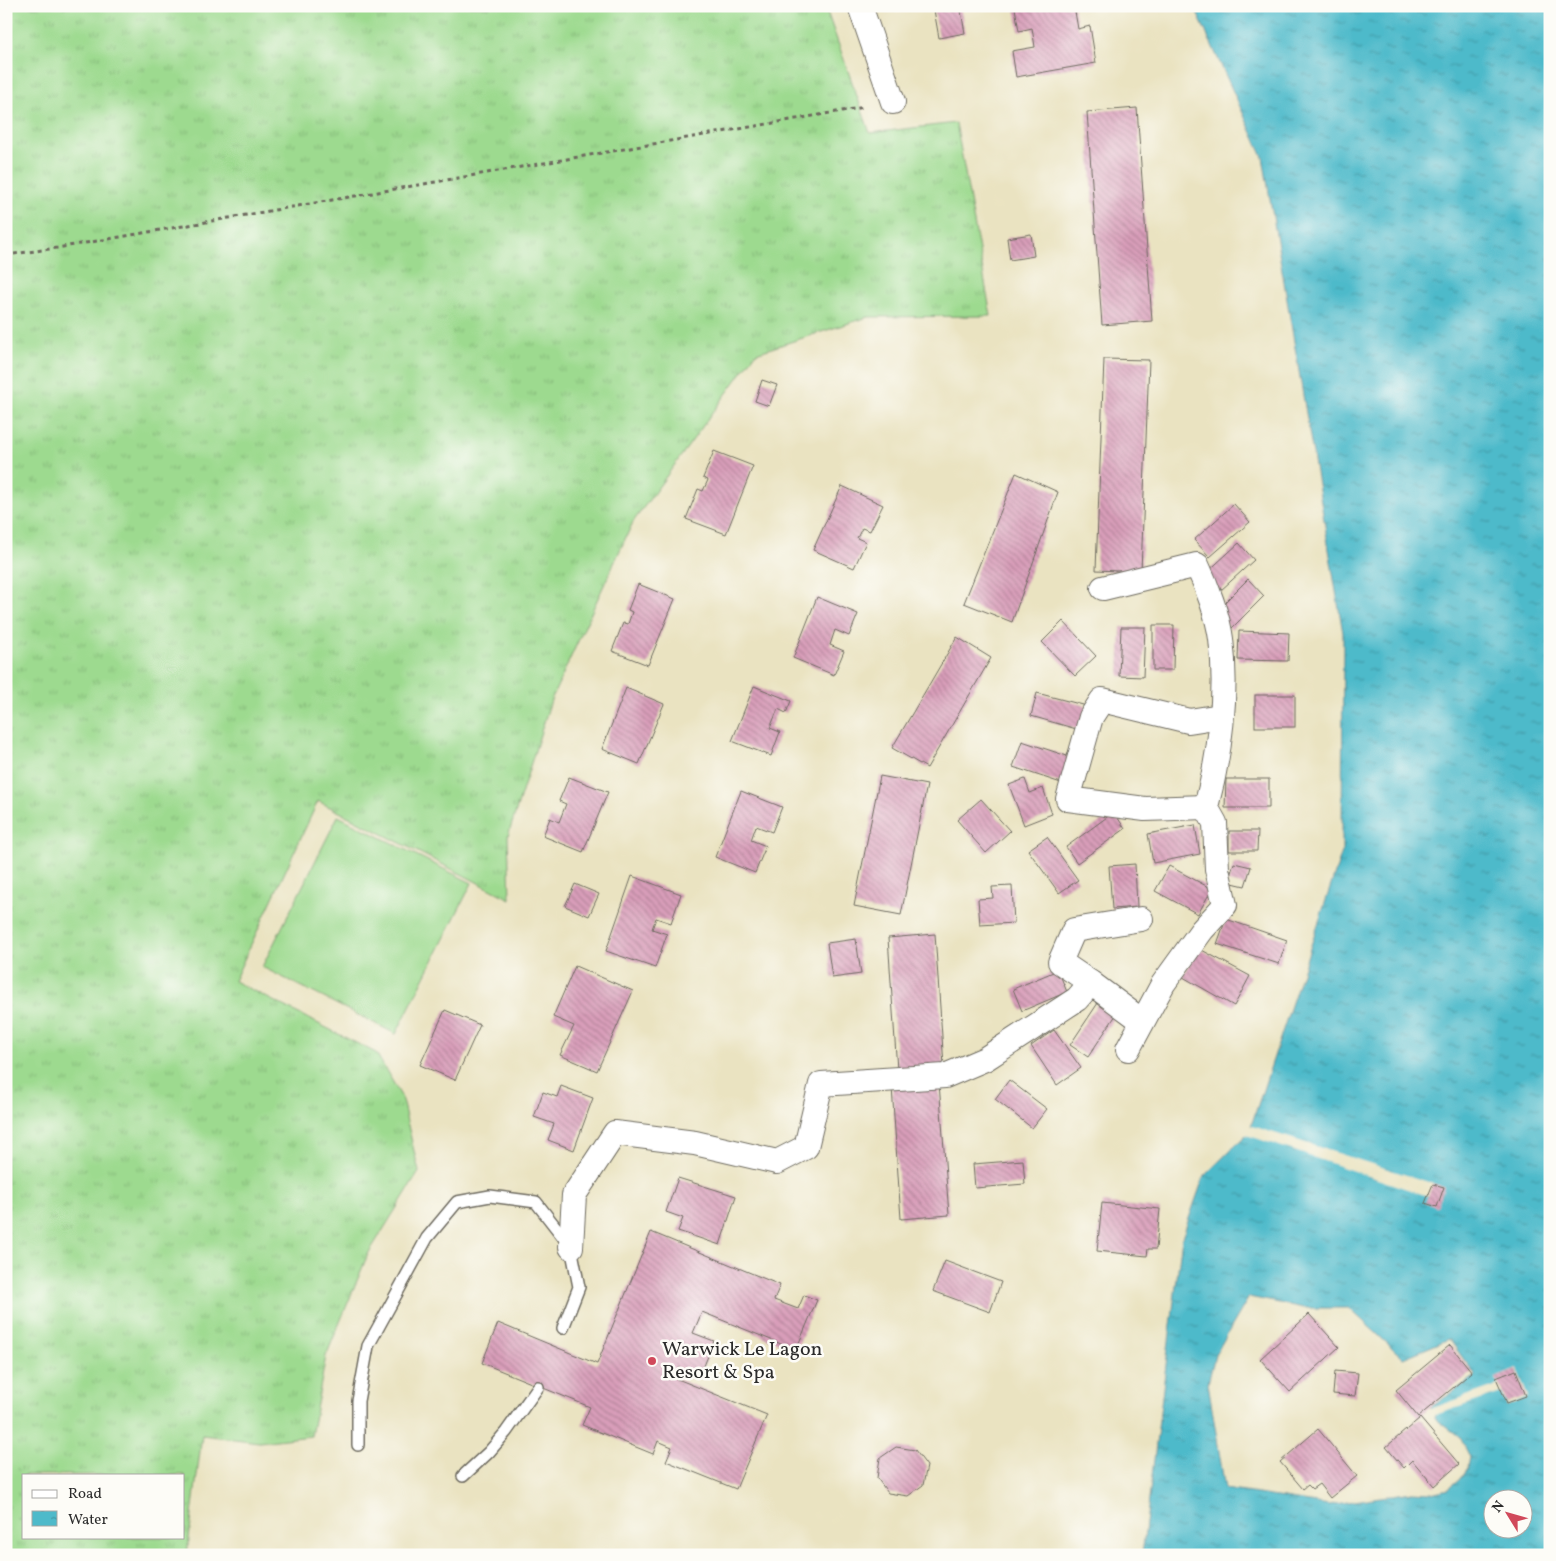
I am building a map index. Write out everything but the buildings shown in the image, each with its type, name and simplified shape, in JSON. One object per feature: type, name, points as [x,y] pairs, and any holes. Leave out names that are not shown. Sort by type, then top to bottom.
[{"type":"street","points":[[860,6],[894,102]]},
{"type":"street","points":[[1103,588],[1197,566],[1206,585],[1221,638],[1223,692],[1221,716],[1215,773],[1206,807],[1215,823],[1217,869],[1225,904],[1202,930],[1163,984],[1128,1049]]},
{"type":"street","points":[[1206,807],[1145,809],[1068,799],[1091,717],[1102,700],[1189,721],[1221,716]]},
{"type":"street","points":[[1141,919],[1074,930],[1060,962],[1091,982],[1142,1022]]},
{"type":"street","points":[[571,1247],[574,1196],[615,1133],[694,1143],[777,1162],[806,1148],[821,1084],[945,1076],[985,1059],[1077,999],[1091,982]]},
{"type":"lane","points":[[358,1445],[358,1401],[368,1346],[427,1238],[457,1202],[490,1196],[536,1202],[571,1247],[579,1288],[563,1328]]},
{"type":"lane","points":[[463,1476],[489,1452],[506,1432],[538,1387]]},
{"type":"path","points":[[6,255],[894,102]]},
{"type":"green space","points":[[6,6],[825,6],[870,133],[956,123],[991,316],[868,317],[756,353],[633,522],[551,700],[508,836],[510,899],[318,801],[234,981],[376,1053],[401,1096],[419,1172],[368,1254],[326,1356],[311,1436],[259,1442],[202,1435],[187,1555],[6,1555]]},
{"type":"green space","points":[[338,816],[472,883],[396,1034],[262,967]]},
{"type":"water","points":[[1194,6],[1550,6],[1550,1555],[1142,1555],[1182,1238],[1204,1176],[1249,1132],[1342,852],[1343,633],[1263,157]],"holes":[[[1249,1297],[1304,1308],[1349,1308],[1403,1358],[1449,1339],[1476,1376],[1431,1407],[1436,1419],[1460,1437],[1470,1457],[1468,1468],[1459,1480],[1448,1489],[1431,1493],[1412,1492],[1329,1505],[1225,1489],[1208,1383],[1215,1355]]]},
{"type":"pier","points":[[1249,1125],[1444,1187],[1437,1207],[1425,1203],[1428,1196],[1244,1134]]},
{"type":"pier","points":[[1517,1369],[1528,1397],[1507,1406],[1501,1393],[1432,1416],[1430,1409],[1498,1385],[1496,1378]]},
{"type":"place","name":"Warwick Le Lagon Resort & Spa","points":[[652,1361]]}]
